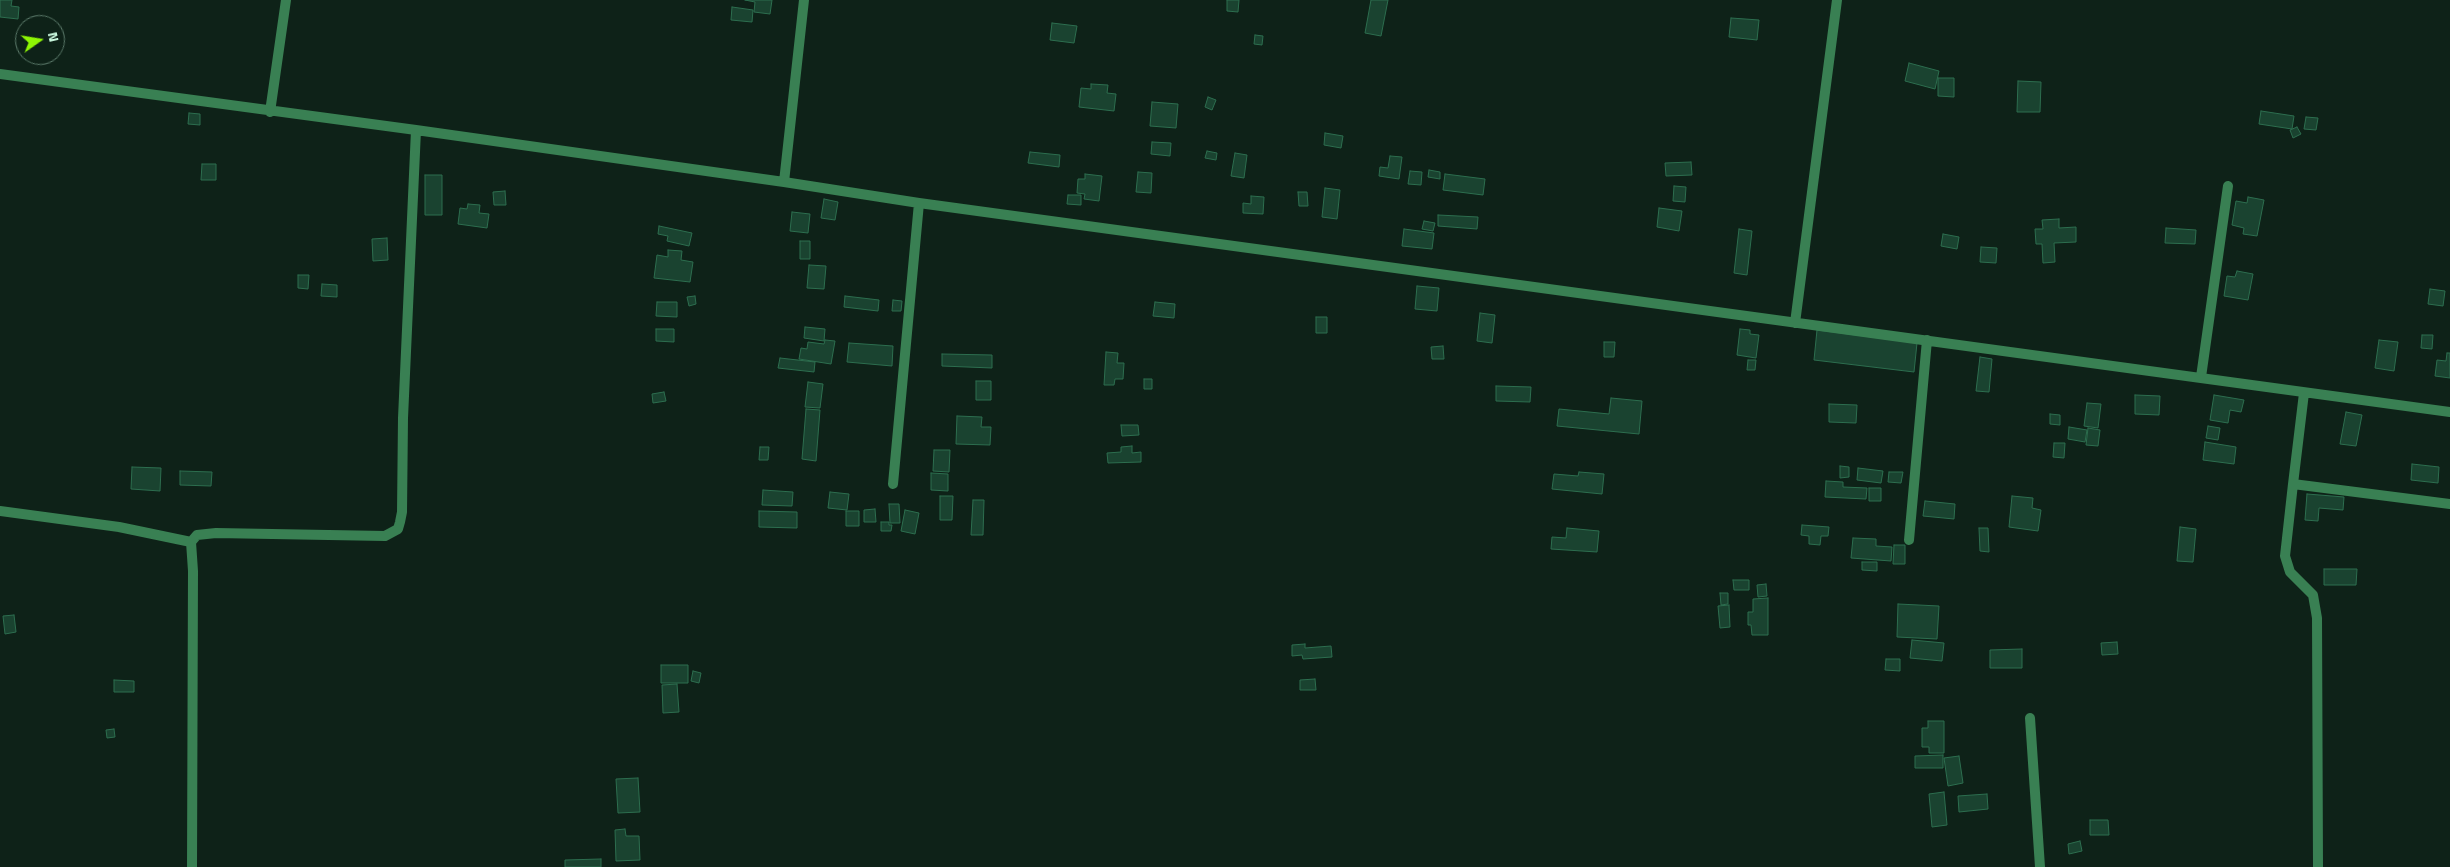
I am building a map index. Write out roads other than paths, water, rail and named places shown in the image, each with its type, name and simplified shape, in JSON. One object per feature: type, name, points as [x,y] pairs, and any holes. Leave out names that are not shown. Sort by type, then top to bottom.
[{"type":"street","points":[[270,112],[286,0]]},
{"type":"street","points":[[784,182],[804,0]]},
{"type":"street","points":[[1795,324],[1837,0]]},
{"type":"street","points":[[0,74],[270,112],[416,130],[919,203],[1795,324],[1927,340],[2450,412]]},
{"type":"street","points":[[192,867],[193,571],[191,542],[197,535],[216,533],[385,536],[398,529],[402,512],[403,418],[416,130]]},
{"type":"street","points":[[2201,377],[2228,186]]},
{"type":"street","points":[[893,484],[919,203]]},
{"type":"street","points":[[1909,540],[1927,340]]},
{"type":"street","points":[[2304,393],[2285,556],[2290,572],[2313,595],[2317,618],[2318,867]]},
{"type":"street","points":[[2293,484],[2450,504]]},
{"type":"street","points":[[0,511],[119,527],[191,542]]},
{"type":"street","points":[[2030,718],[2040,867]]}]
